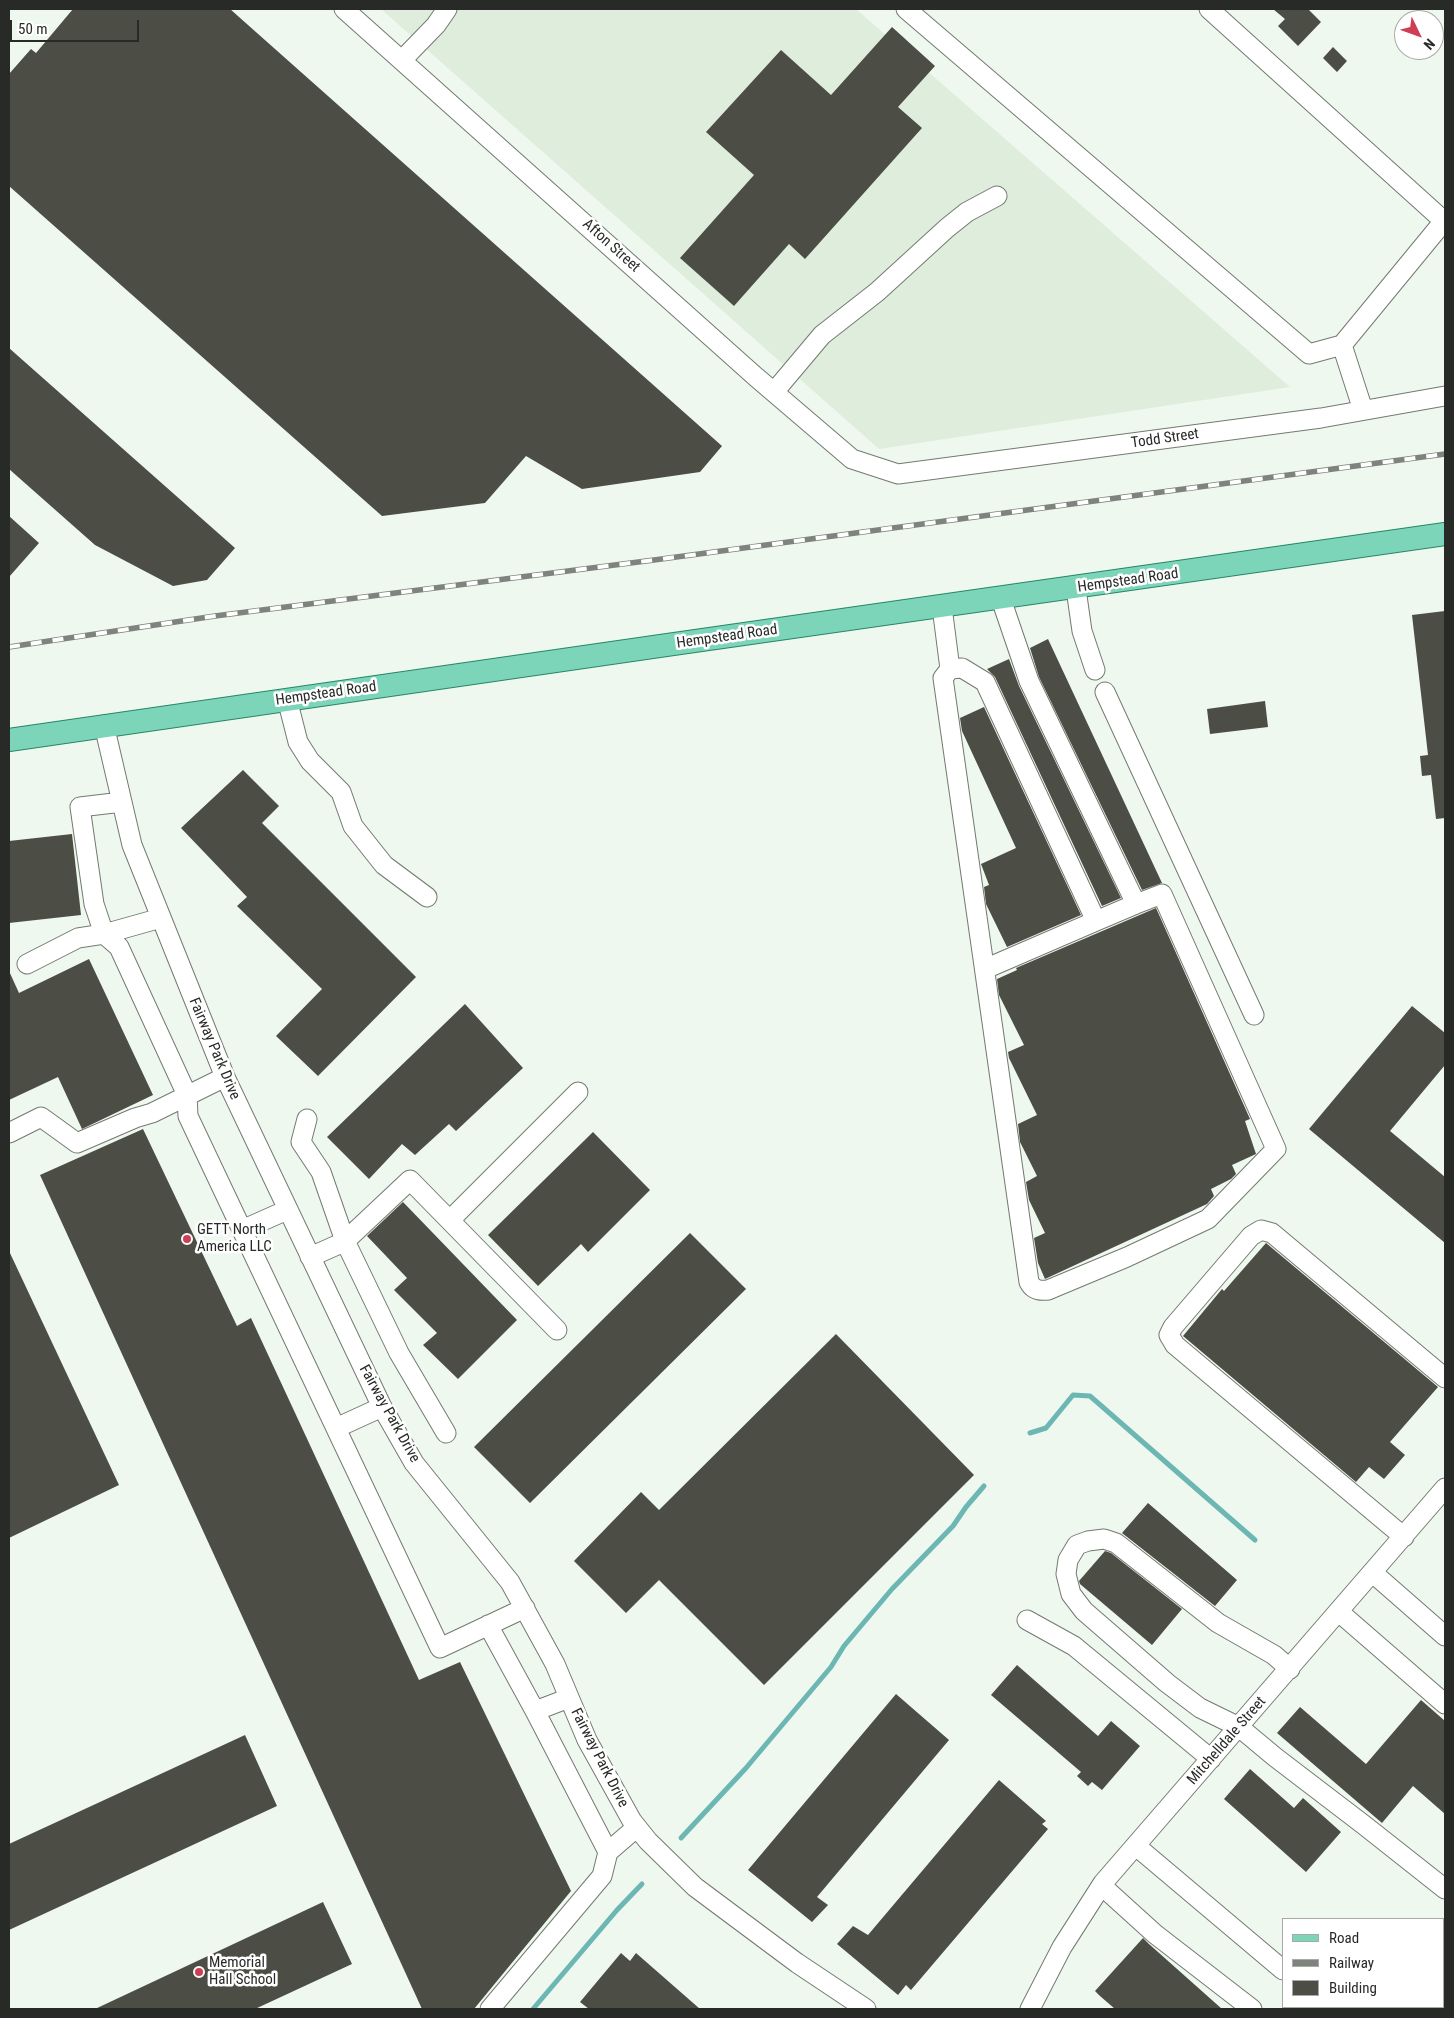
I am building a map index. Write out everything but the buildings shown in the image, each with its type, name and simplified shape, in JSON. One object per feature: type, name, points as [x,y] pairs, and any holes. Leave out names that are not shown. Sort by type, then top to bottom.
[{"type":"main road","name":"Hempstead Road","points":[[9,740],[1445,534]]},
{"type":"street","name":"Afton Street","points":[[344,9],[774,392],[852,459],[885,470]]},
{"type":"street","points":[[402,60],[436,25],[448,9]]},
{"type":"street","points":[[906,9],[1309,354],[1342,345],[1445,222],[1209,9]]},
{"type":"street","points":[[774,392],[822,335],[858,308],[967,212],[997,196]]},
{"type":"street","points":[[1342,345],[1363,410]]},
{"type":"street","name":"Todd Street","points":[[885,470],[898,474],[1321,418],[1445,396]]},
{"type":"street","points":[[1076,588],[1082,631],[1095,670]]},
{"type":"street","points":[[1001,599],[1029,681],[1136,904]]},
{"type":"street","points":[[942,607],[950,669],[944,678],[1029,1282],[1035,1289],[1048,1290],[1127,1257],[1208,1219],[1276,1149],[1162,894],[985,969]]},
{"type":"street","points":[[950,669],[962,668],[985,682],[1096,921]]},
{"type":"street","points":[[1106,692],[1254,1015]]},
{"type":"street","points":[[287,699],[298,742],[310,761],[341,792],[353,826],[384,865],[427,897]]},
{"type":"street","name":"Fairway Park Drive","points":[[104,725],[132,845],[225,1077],[382,1407],[414,1463],[510,1582],[555,1664],[587,1740],[637,1827],[648,1841],[695,1887],[797,1963],[866,2009]]},
{"type":"street","points":[[122,802],[80,807],[94,904],[104,934],[119,947],[188,1095],[188,1116],[440,1648],[525,1608]]},
{"type":"street","points":[[26,964],[78,938],[104,934],[161,918]]},
{"type":"street","points":[[9,1133],[41,1117],[77,1143],[135,1118],[152,1113],[225,1077]]},
{"type":"street","points":[[450,1220],[578,1092]]},
{"type":"street","points":[[307,1119],[301,1142],[321,1172],[345,1240],[399,1353],[446,1434]]},
{"type":"street","points":[[310,1257],[345,1240],[410,1180],[557,1330]]},
{"type":"street","points":[[242,1230],[287,1210]]},
{"type":"street","points":[[1404,1537],[1175,1345],[1169,1335],[1173,1327],[1245,1243],[1261,1230],[1272,1233],[1445,1378]]},
{"type":"street","points":[[336,1428],[382,1407]]},
{"type":"street","name":"Mitchelldale Street","points":[[1035,2008],[1062,1947],[1102,1886],[1445,1488]]},
{"type":"street","points":[[1290,1669],[1274,1655],[1218,1623],[1116,1543],[1104,1539],[1088,1542],[1077,1546],[1068,1560],[1066,1574],[1071,1594],[1084,1611],[1167,1683],[1200,1708],[1239,1727],[1274,1757],[1445,1889]]},
{"type":"street","points":[[1373,1573],[1445,1636]]},
{"type":"street","points":[[1339,1612],[1445,1704]]},
{"type":"street","points":[[1027,1620],[1074,1646],[1211,1759]]},
{"type":"street","points":[[488,1625],[608,1852]]},
{"type":"street","points":[[535,1711],[570,1698]]},
{"type":"street","points":[[490,2009],[602,1876],[608,1852],[637,1827]]},
{"type":"street","points":[[1136,1846],[1282,1969]]},
{"type":"street","points":[[1102,1886],[1155,1934],[1252,2009]]},
{"type":"shaded area","points":[[381,9],[856,9],[1290,387],[879,449]]},
{"type":"waterway","points":[[1030,1433],[1046,1428],[1073,1395],[1090,1396],[1255,1540]]},
{"type":"waterway","points":[[681,1838],[746,1768],[831,1667],[844,1646],[892,1589],[953,1526],[984,1486]]},
{"type":"waterway","points":[[533,2009],[617,1910],[642,1884]]},
{"type":"railway","points":[[9,647],[215,616],[654,560],[1445,454]]},
{"type":"place","name":"GETT North America LLC","points":[[187,1239]]},
{"type":"place","name":"Memorial Hall School","points":[[199,1972]]}]
